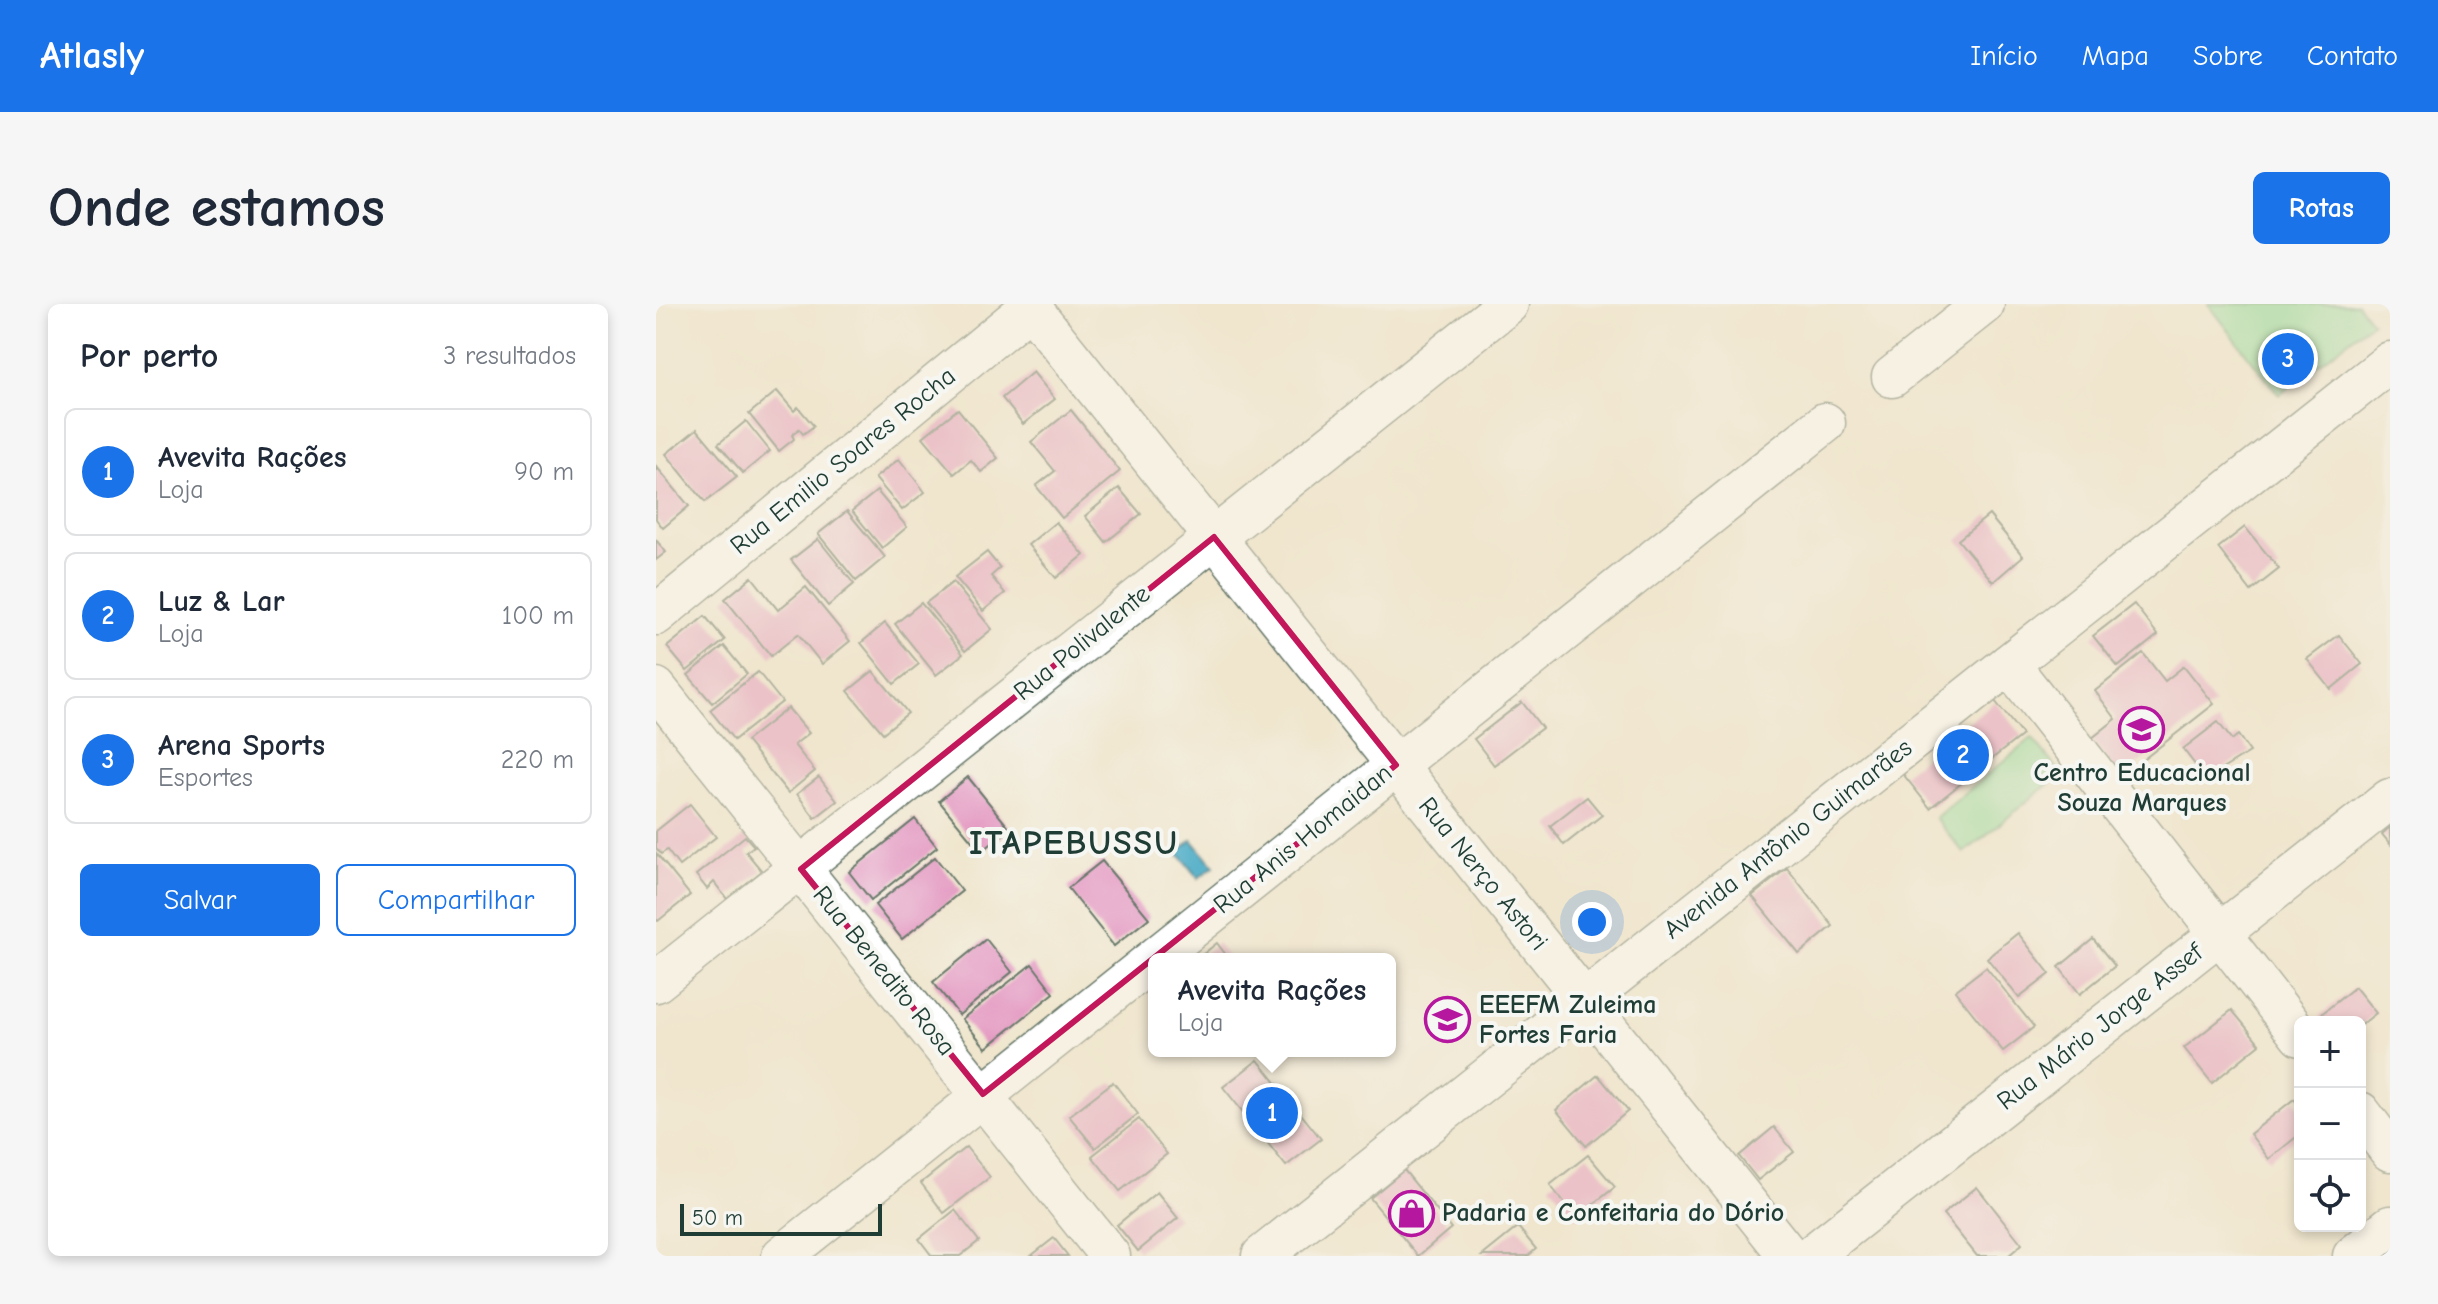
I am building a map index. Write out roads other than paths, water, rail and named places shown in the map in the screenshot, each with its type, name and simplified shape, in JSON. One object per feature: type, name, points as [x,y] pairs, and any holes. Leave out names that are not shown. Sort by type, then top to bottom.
[{"type":"street","name":"Rua Polivalente","points":[[656,982],[1508,304]]},
{"type":"street","points":[[1892,377],[1984,304]]},
{"type":"street","name":"Rua Nerço Astori","points":[[1030,305],[1789,1256]]},
{"type":"street","name":"Rua Emilio Soares Rocha","points":[[656,615],[1030,305]]},
{"type":"street","name":"Avenida Antônio Guimarães","points":[[1262,1256],[2390,362]]},
{"type":"street","name":"Rua Anis Homaidan","points":[[1160,953],[1825,423]]},
{"type":"street","points":[[2009,664],[2294,1028]]},
{"type":"street","name":"Rua Benedito Rosa","points":[[656,688],[1110,1256]]},
{"type":"street","name":"Rua Mário Jorge Assef","points":[[1811,1256],[2390,799]]},
{"type":"street","name":"Rua Anis Homaidan","points":[[782,1256],[1148,963]]},
{"type":"street","points":[[2366,1120],[2390,1151]]},
{"type":"street","points":[[2353,1256],[2390,1226]]},
{"type":"water","points":[[1192,840],[1214,866],[1198,878],[1177,852]]},
{"type":"place","name":"Arena Sports","points":[[2288,359]]},
{"type":"place","name":"Centro Educacional Souza Marques","points":[[2142,730]]},
{"type":"place","name":"Luz & Lar","points":[[1963,755]]},
{"type":"place","name":"EEEFM Zuleima Fortes Faria","points":[[1448,1020]]},
{"type":"place","name":"Avevita Rações","points":[[1272,1113]]},
{"type":"place","name":"Padaria e Confeitaria do Dório","points":[[1411,1213]]},
{"type":"district","name":"ITAPEBUSSU","points":[[1074,843]]}]
